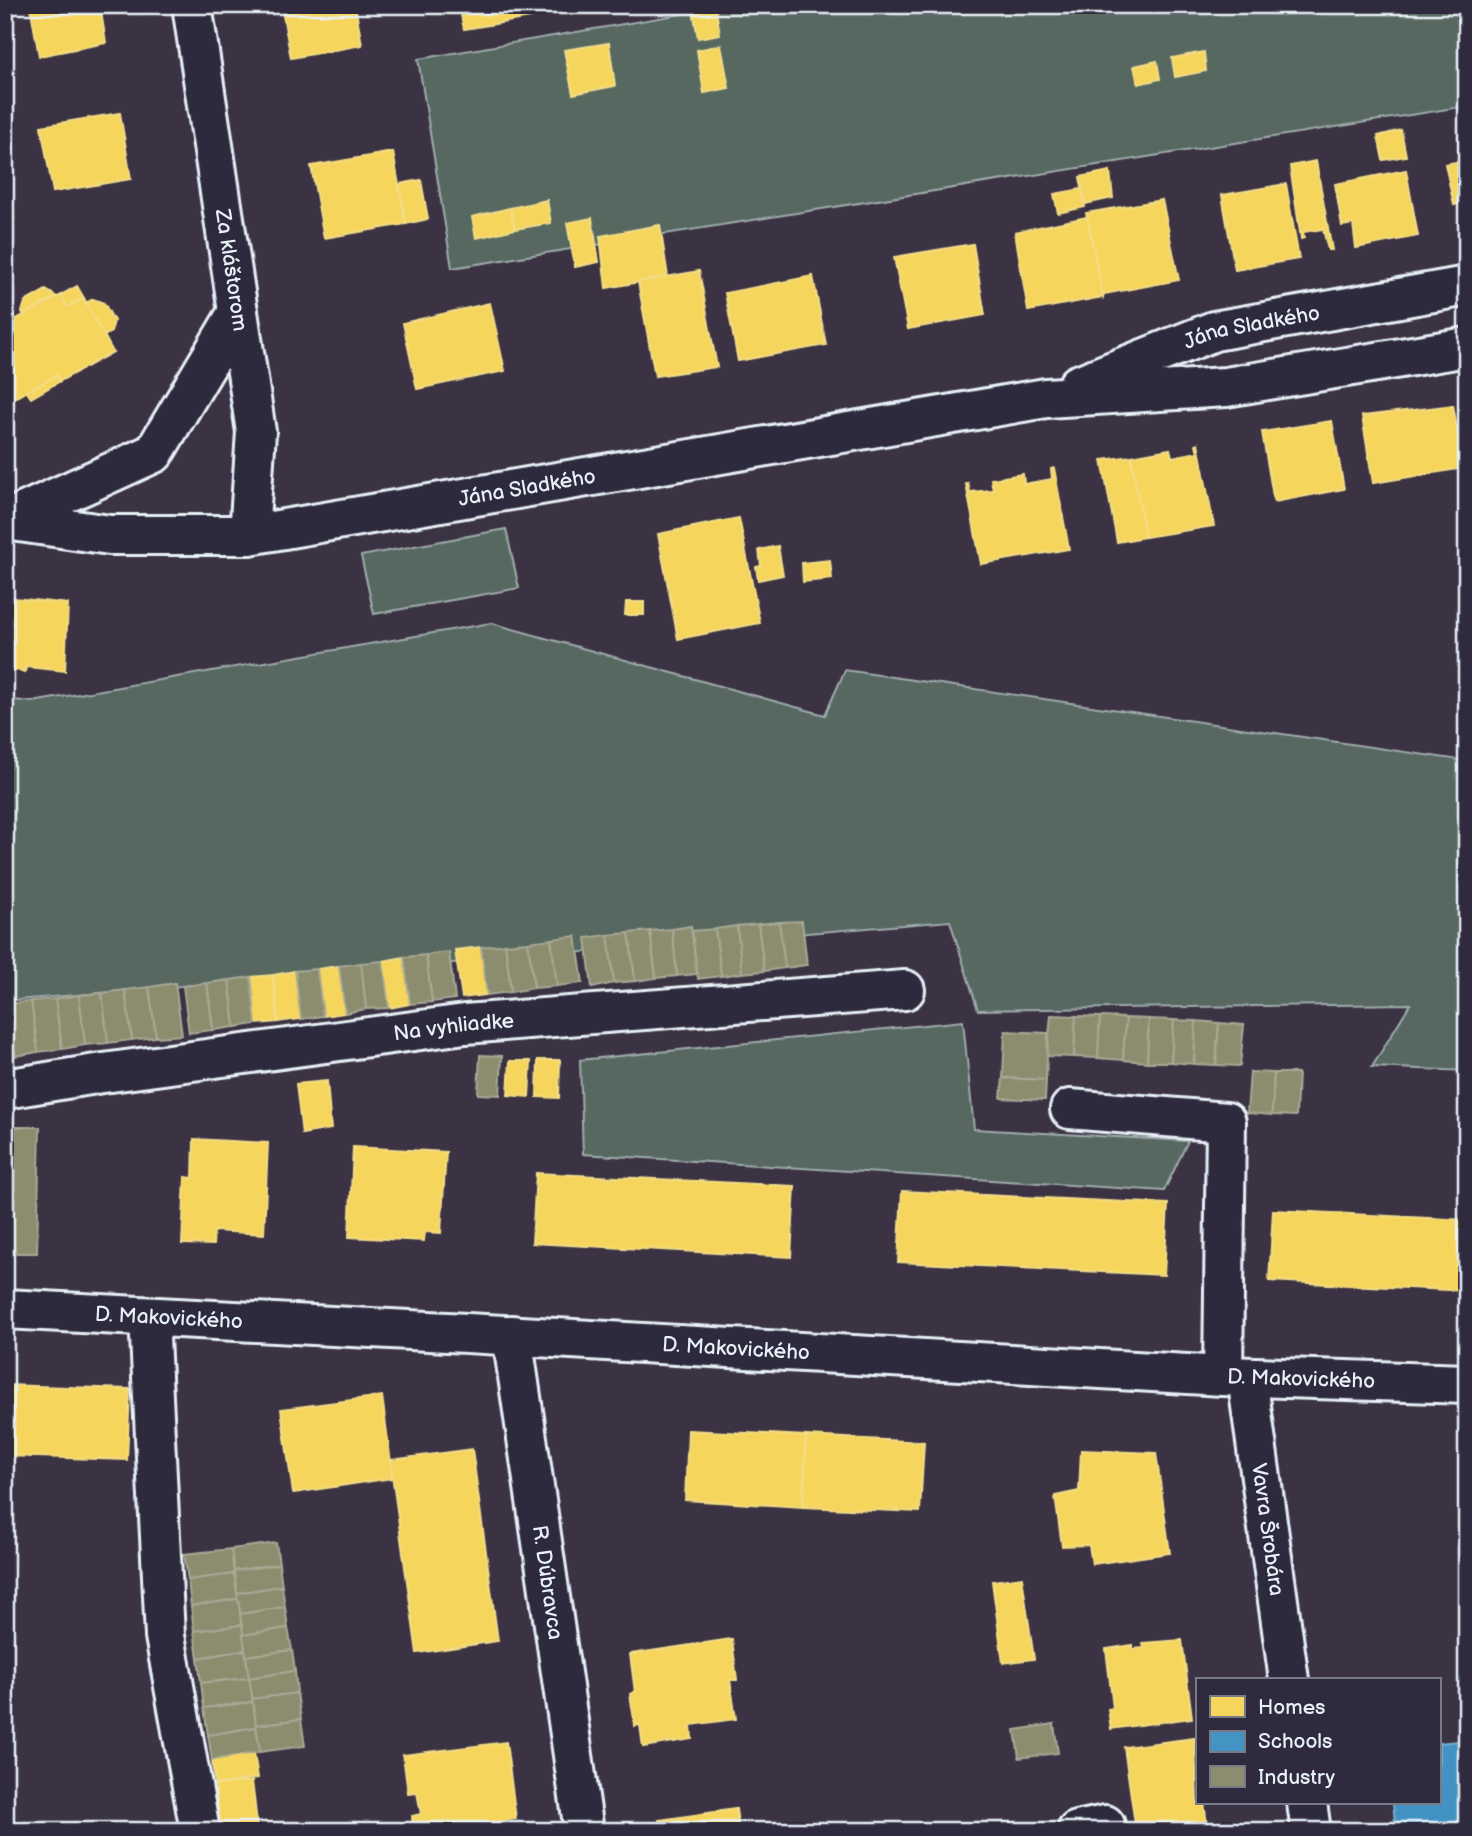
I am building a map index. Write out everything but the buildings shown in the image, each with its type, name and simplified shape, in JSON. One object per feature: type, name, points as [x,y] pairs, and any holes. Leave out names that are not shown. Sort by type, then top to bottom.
[{"type":"street","name":"Za kláštorom","points":[[192,5],[256,432],[248,535]]},
{"type":"street","name":"Jána Sladkého","points":[[1046,398],[1214,331],[1467,286]]},
{"type":"street","points":[[6,520],[154,453],[238,312]]},
{"type":"street","name":"Jána Sladkého","points":[[6,520],[110,535],[248,535],[1046,398],[1226,387],[1467,347]]},
{"type":"street","name":"Na vyhliadke","points":[[5,1090],[96,1074],[466,1024],[905,990]]},
{"type":"street","name":"Vavra Šrobára","points":[[1070,1109],[1226,1122],[1235,1377],[1289,1678]]},
{"type":"street","name":"D. Makovického","points":[[5,1309],[1235,1377],[1467,1384]]},
{"type":"street","points":[[149,1317],[165,1636],[200,1831]]},
{"type":"street","name":"R. Dúbravca","points":[[512,1335],[584,1831]]},
{"type":"street","points":[[1307,1804],[1311,1831]]},
{"type":"green space","points":[[735,5],[1467,5],[1467,106],[452,268],[418,59]]},
{"type":"green space","points":[[506,529],[519,588],[374,614],[361,556]]},
{"type":"green space","points":[[491,623],[825,715],[845,670],[1467,761],[1467,1071],[1372,1067],[1410,1004],[978,1010],[950,921],[5,1001],[5,699],[32,702]]},
{"type":"green space","points":[[963,1021],[974,1129],[1188,1141],[1164,1191],[583,1154],[580,1060]]}]
